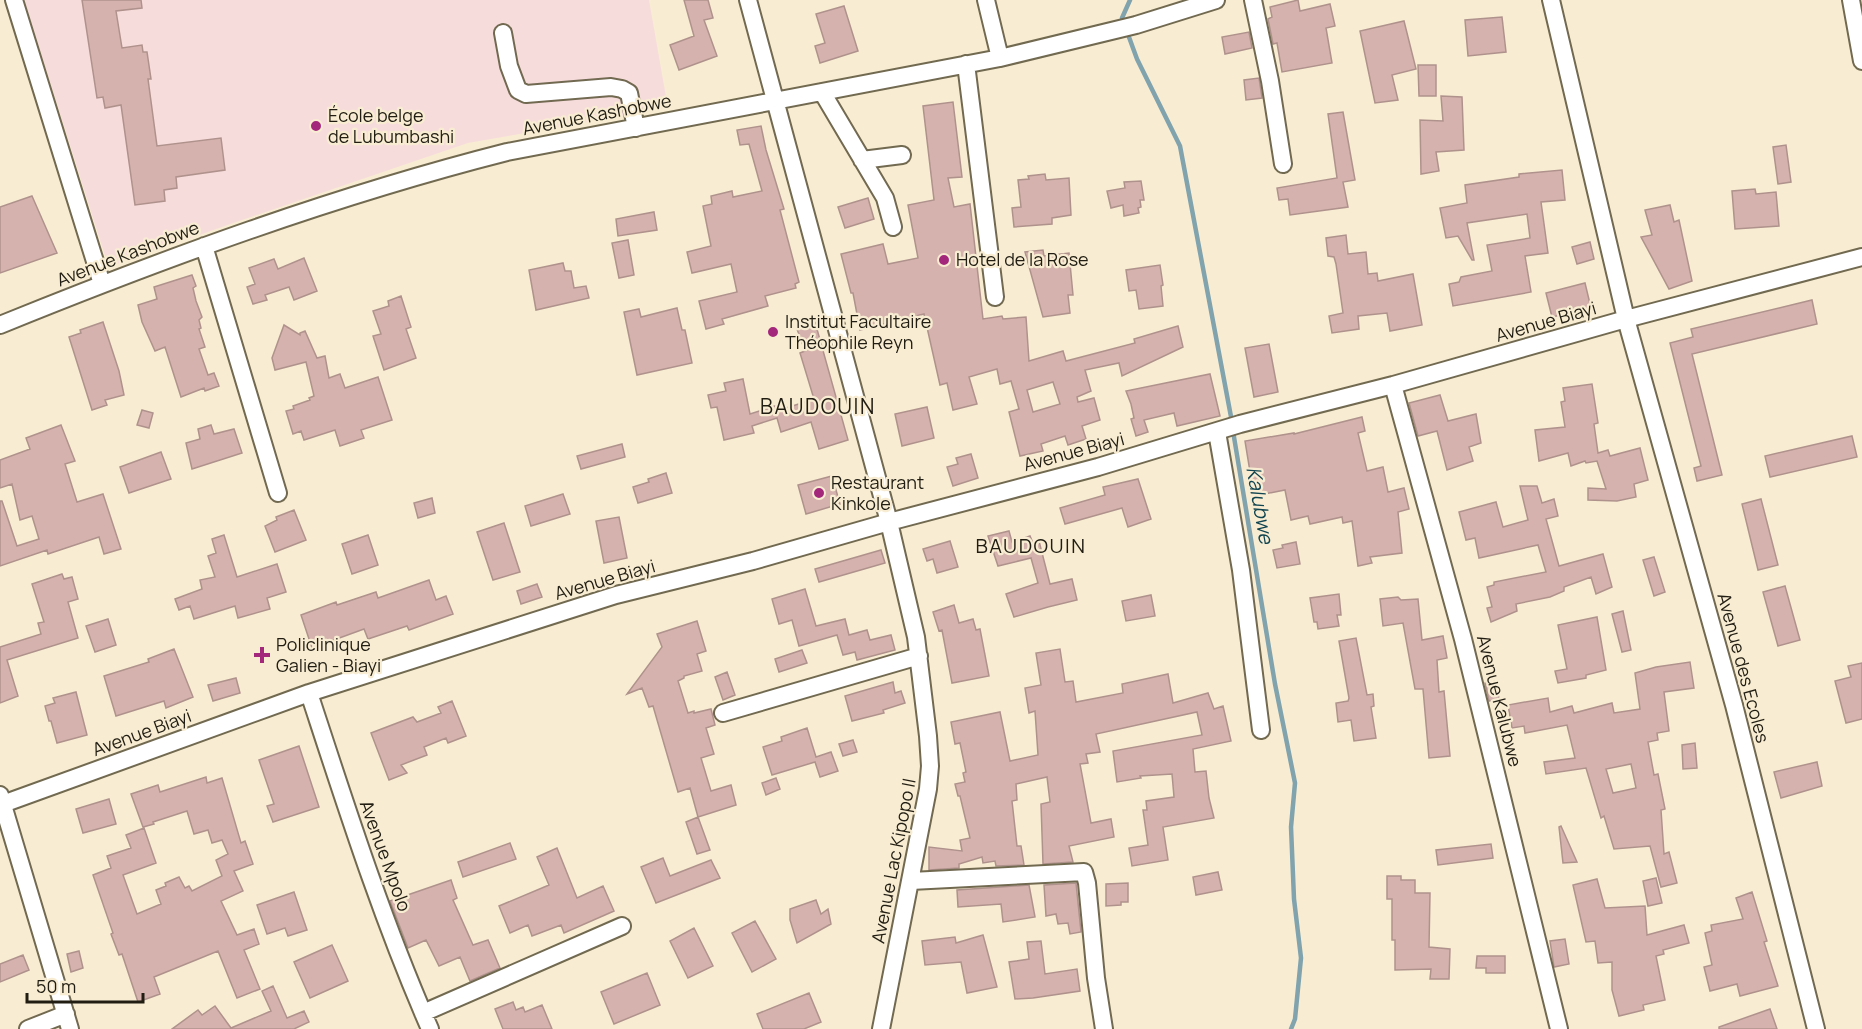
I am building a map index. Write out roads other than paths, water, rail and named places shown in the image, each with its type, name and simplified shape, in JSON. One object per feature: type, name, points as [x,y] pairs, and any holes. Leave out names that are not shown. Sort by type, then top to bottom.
[{"type":"street","points":[[14,0],[102,284]]},
{"type":"street","name":"Avenue Lac Kipopo II","points":[[748,0],[889,522],[919,656],[930,766],[925,812],[881,1029]]},
{"type":"street","points":[[986,0],[1000,58]]},
{"type":"street","name":"Avenue Kashobwe","points":[[0,326],[102,284],[204,246],[459,164],[507,152],[1000,58],[1129,27],[1216,0]]},
{"type":"street","points":[[1253,0],[1270,81],[1283,164]]},
{"type":"street","name":"Avenue des Ecoles","points":[[1551,0],[1626,319],[1734,705],[1816,1029]]},
{"type":"street","points":[[1851,0],[1862,61]]},
{"type":"street","points":[[503,33],[509,66],[518,90],[526,94],[611,87],[622,89],[629,93],[636,128]]},
{"type":"street","points":[[966,64],[995,297]]},
{"type":"street","points":[[822,92],[885,198],[893,227]]},
{"type":"street","points":[[862,160],[902,155]]},
{"type":"street","points":[[204,246],[278,493]]},
{"type":"street","name":"Avenue Biayi","points":[[1,801],[309,693],[607,598],[753,561],[889,522],[1087,470],[1229,428],[1393,386],[1626,319],[1862,257]]},
{"type":"street","name":"Avenue Kalubwe","points":[[1393,386],[1466,650],[1558,1029]]},
{"type":"street","points":[[1229,428],[1240,570],[1261,730]]},
{"type":"street","points":[[723,713],[919,656]]},
{"type":"street","name":"Avenue Mpolo","points":[[309,693],[359,846],[430,1029]]},
{"type":"street","points":[[1,801],[68,1021],[28,1029]]},
{"type":"street","points":[[911,880],[1084,872],[1104,1029]]},
{"type":"street","points":[[423,1013],[622,927]]},
{"type":"waterway","name":"Kalubwe","points":[[1130,0],[1122,18],[1137,59],[1180,146],[1232,422]]},
{"type":"waterway","name":"Kalubwe","points":[[1233,431],[1275,684],[1295,783],[1291,827],[1294,899],[1301,958],[1295,1019],[1291,1029]]},
{"type":"place","name":"École belge de Lubumbashi","points":[[316,126]]},
{"type":"place","name":"Hotel de la Rose","points":[[944,260]]},
{"type":"place","name":"Institut Facultaire Théophile Reyn","points":[[773,332]]},
{"type":"place","name":"Restaurant Kinkole","points":[[819,493]]},
{"type":"place","name":"Policlinique Galien - Biayi","points":[[262,655]]},
{"type":"district","name":"BAUDOUIN","points":[[818,407]]},
{"type":"district","name":"BAUDOUIN","points":[[1031,546]]}]
